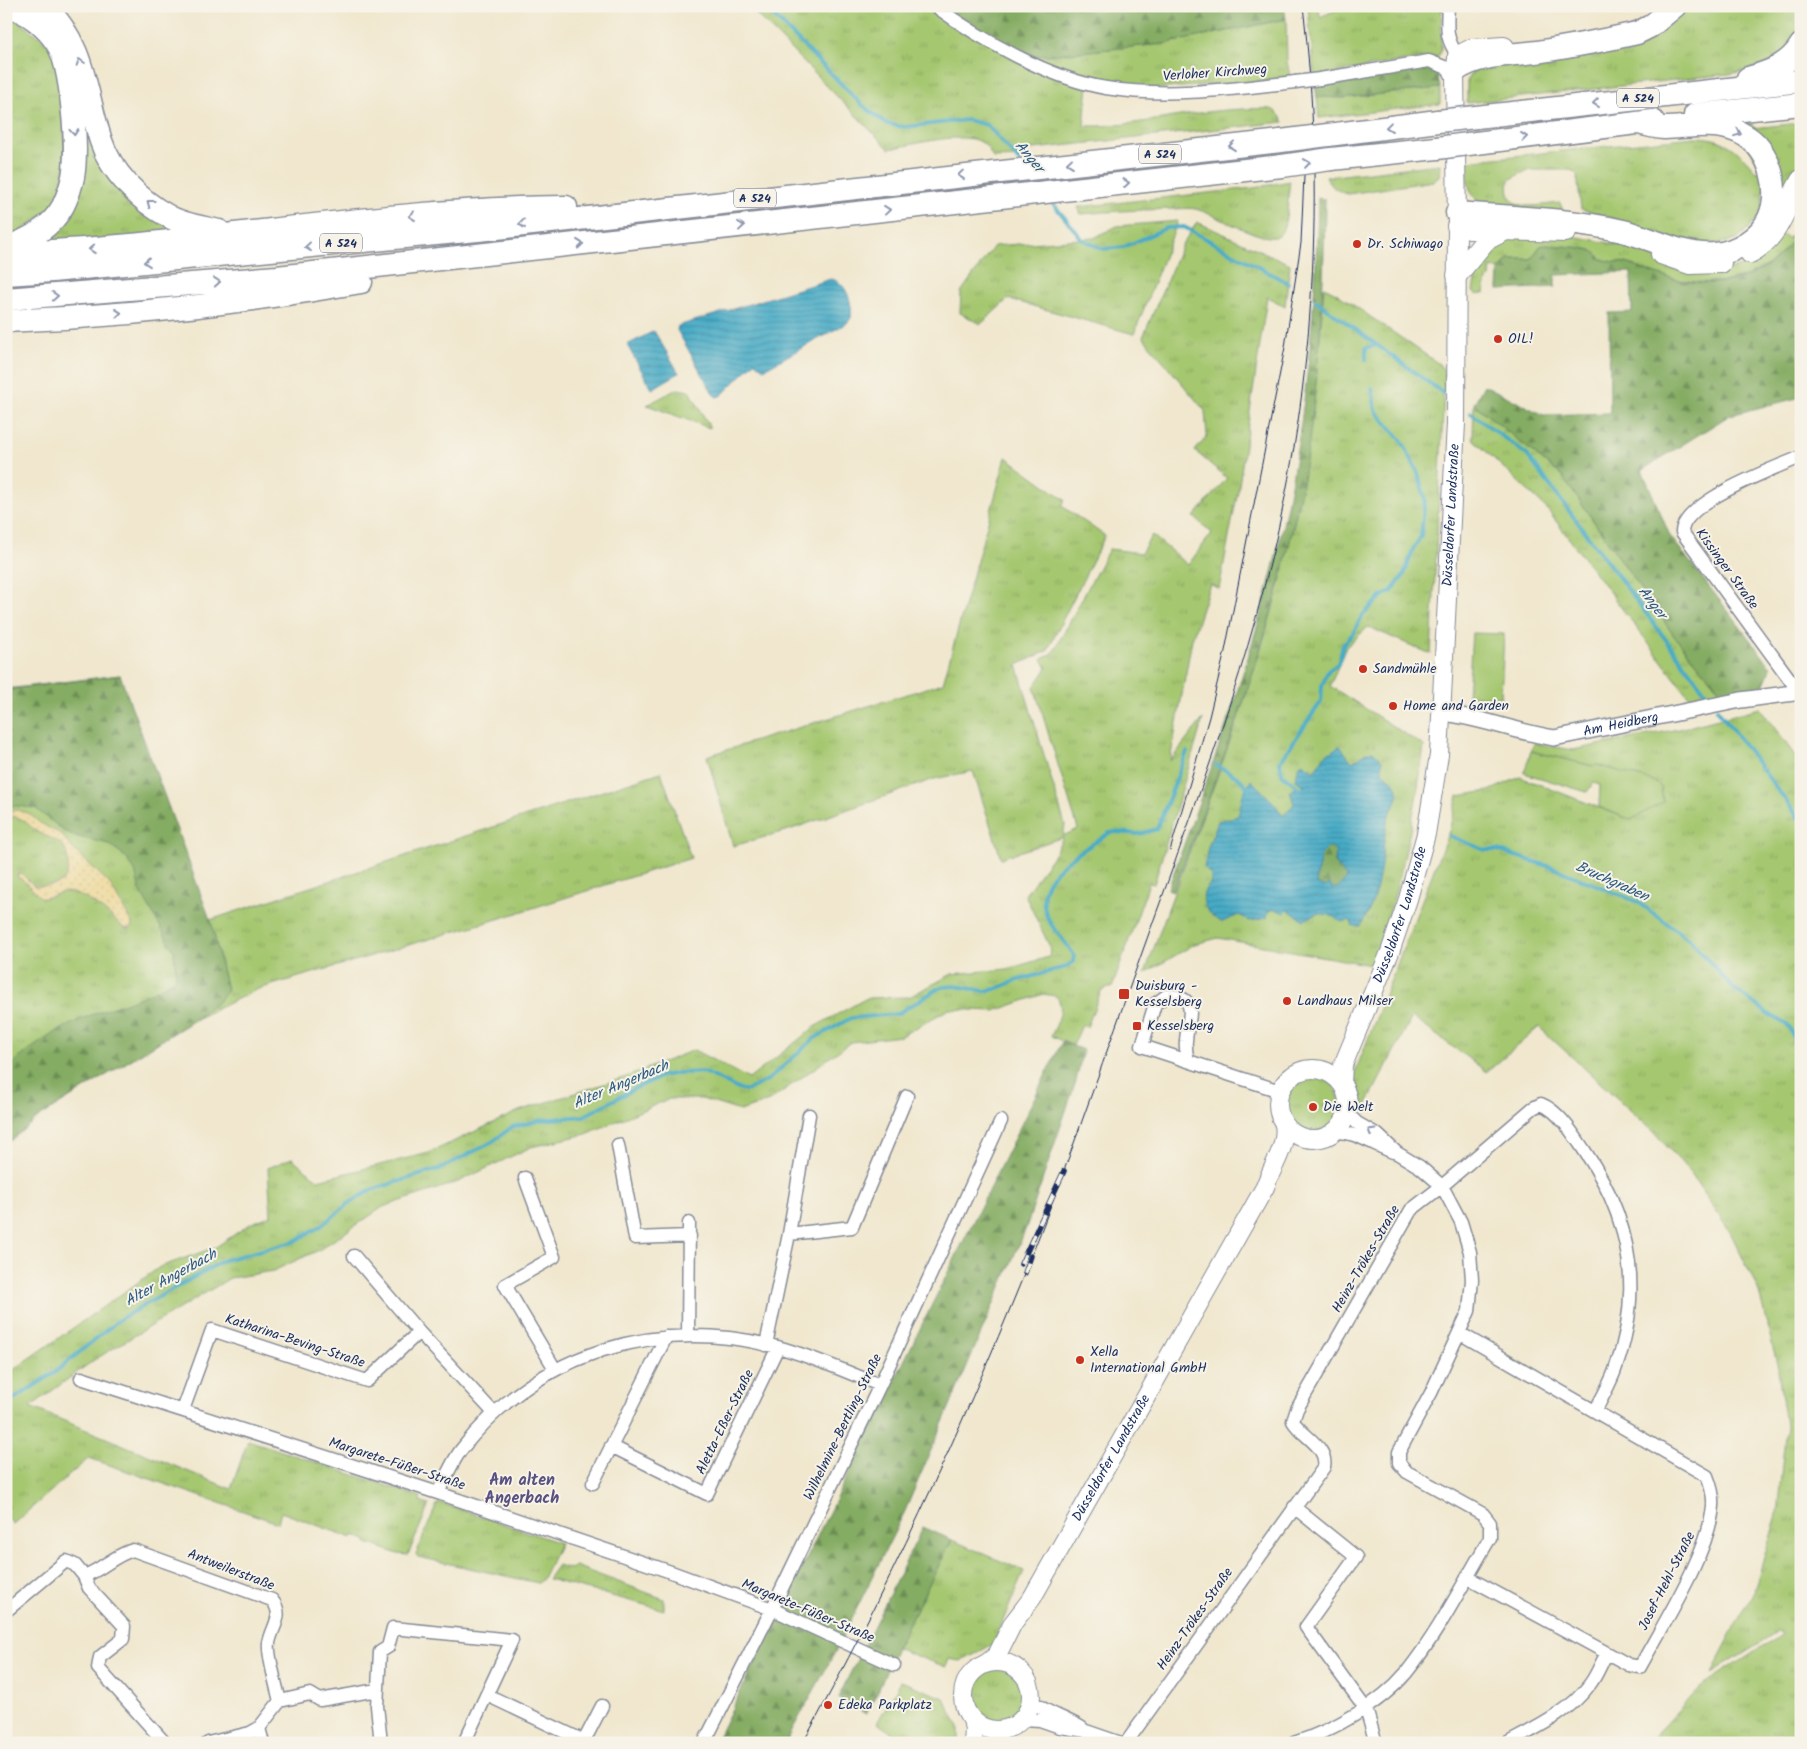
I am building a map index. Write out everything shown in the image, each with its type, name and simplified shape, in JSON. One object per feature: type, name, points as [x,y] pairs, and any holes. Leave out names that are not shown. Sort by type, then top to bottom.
[{"type":"highway","points":[[6,248],[25,242],[44,228],[62,207],[73,177],[74,139],[68,74],[57,43],[39,23],[18,9],[8,6]]},
{"type":"highway","points":[[45,6],[72,40],[79,57],[102,143],[118,173],[136,193],[168,216],[191,225],[219,231],[262,232]]},
{"type":"highway","points":[[1456,64],[1472,49],[1541,42],[1612,30],[1646,18],[1661,6]]},
{"type":"highway","points":[[1456,64],[1464,64],[1482,58],[1542,51],[1637,33],[1651,26],[1675,6]]},
{"type":"highway","points":[[1703,90],[1765,73],[1786,63],[1801,45]]},
{"type":"highway","name":"A 524","points":[[6,274],[274,250],[1280,141],[1703,90],[1801,81]]},
{"type":"highway","name":"A 524","points":[[6,299],[277,277],[496,254],[1282,166],[1801,104]]},
{"type":"highway","points":[[1457,220],[1548,221],[1622,231],[1690,252],[1714,254],[1737,248],[1756,237],[1770,218],[1774,192],[1770,168],[1765,155],[1757,145],[1746,136],[1726,128],[1702,124],[1663,128],[1638,124]]},
{"type":"highway","points":[[1457,220],[1470,229],[1554,230],[1618,238],[1690,264],[1715,265],[1740,258],[1756,250],[1774,233],[1787,211],[1801,180]]},
{"type":"highway","points":[[6,254],[144,245],[461,211],[516,208],[675,206]]},
{"type":"highway","points":[[1457,275],[1486,240],[1506,230]]},
{"type":"highway","points":[[6,321],[69,318],[220,303],[343,286],[408,274],[496,254]]},
{"type":"highway","points":[[6,335],[69,318]]},
{"type":"main road","name":"Düsseldorfer Landstraße","points":[[1342,1084],[1343,1065],[1355,1040],[1362,1015],[1390,952],[1424,843],[1433,800],[1442,713],[1456,423],[1456,64]]},
{"type":"main road","name":"Düsseldorfer Landstraße","points":[[1317,1069],[1326,1066],[1333,1059],[1362,1015]]},
{"type":"main road","points":[[1317,1069],[1332,1074],[1342,1084],[1347,1096],[1348,1109],[1344,1121],[1335,1132],[1323,1138],[1309,1139],[1296,1135],[1284,1124],[1278,1108],[1280,1092],[1288,1078],[1295,1074],[1317,1069]]},
{"type":"main road","name":"Düsseldorfer Landstraße","points":[[987,1663],[997,1654],[1012,1623],[1032,1598],[1265,1187],[1272,1165],[1285,1142],[1284,1124]]},
{"type":"main road","name":"Düsseldorfer Landstraße","points":[[1265,1187],[1283,1169],[1294,1149],[1309,1139]]},
{"type":"main road","name":"Düsseldorfer Landstraße","points":[[1016,1667],[1014,1647],[1032,1598]]},
{"type":"main road","points":[[973,1743],[974,1730],[972,1720],[962,1702],[964,1684],[973,1671],[987,1663],[1004,1662],[1016,1667],[1028,1681],[1031,1700],[1022,1719],[1016,1724],[1000,1730],[985,1743]]},
{"type":"main road","points":[[972,1720],[984,1728],[1000,1730]]},
{"type":"street","name":"Verloher Kirchweg","points":[[935,6],[1011,53],[1070,78],[1104,88],[1149,92],[1206,92],[1320,79],[1429,61],[1456,64]]},
{"type":"street","name":"Düsseldorfer Landstraße","points":[[1448,6],[1447,35],[1456,64]]},
{"type":"street","name":"Kissinger Straße","points":[[1800,692],[1682,532],[1682,523],[1690,514],[1741,481],[1801,457]]},
{"type":"street","name":"Am Heidberg","points":[[1442,713],[1464,716],[1529,734],[1554,738],[1726,703],[1800,692]]},
{"type":"street","points":[[1188,1061],[1186,1041],[1191,1011],[1186,1002],[1180,997],[1166,996],[1155,1004],[1142,1046],[1280,1092]]},
{"type":"street","points":[[789,1234],[852,1227],[907,1096]]},
{"type":"street","name":"Heinz-Trökes-Straße","points":[[1126,1743],[1324,1467],[1325,1458],[1321,1449],[1299,1431],[1293,1421],[1297,1409],[1410,1210],[1442,1186],[1533,1108],[1541,1104],[1550,1107],[1602,1175],[1617,1208],[1626,1238],[1631,1296],[1622,1350],[1614,1372],[1595,1411]]},
{"type":"street","points":[[1348,1109],[1351,1117],[1357,1123],[1378,1134],[1397,1153]]},
{"type":"street","points":[[772,1346],[809,1115]]},
{"type":"street","name":"Wilhelmine-Bertling-Straße","points":[[704,1743],[772,1609],[880,1385],[1001,1121]]},
{"type":"street","points":[[1294,1743],[1366,1709],[1405,1674],[1436,1631],[1490,1538],[1490,1523],[1484,1514],[1407,1472],[1399,1463],[1399,1452],[1461,1334],[1470,1311],[1472,1280],[1470,1252],[1461,1222],[1442,1186],[1420,1167],[1397,1153],[1373,1145],[1351,1133],[1335,1132]]},
{"type":"street","points":[[618,1145],[635,1238],[689,1230],[688,1336]]},
{"type":"street","points":[[525,1178],[554,1257],[505,1285],[555,1369]]},
{"type":"street","points":[[354,1256],[419,1332],[494,1413]]},
{"type":"street","name":"Katharina-Beving-Straße","points":[[183,1410],[212,1330],[367,1381],[419,1332]]},
{"type":"street","name":"Josef-Hehl-Straße","points":[[1461,1334],[1707,1476],[1712,1488],[1714,1504],[1703,1546],[1640,1667],[1629,1665],[1467,1577]]},
{"type":"street","points":[[438,1493],[460,1451],[494,1413],[522,1389],[555,1369],[592,1353],[629,1343],[666,1337],[730,1338],[772,1346],[880,1385]]},
{"type":"street","points":[[593,1483],[666,1337]]},
{"type":"street","name":"Aletta-Eßer-Straße","points":[[611,1446],[707,1494],[772,1346]]},
{"type":"street","name":"Margarete-Füßer-Straße","points":[[81,1378],[575,1539],[772,1609],[894,1666]]},
{"type":"street","points":[[1294,1507],[1356,1557],[1306,1627],[1366,1709],[1376,1743]]},
{"type":"street","name":"Antweilerstraße","points":[[84,1576],[97,1572],[123,1553],[132,1550],[272,1600],[277,1606],[279,1616],[268,1644],[280,1701]]},
{"type":"street","points":[[6,1611],[66,1562],[75,1565],[84,1576],[89,1588],[124,1626],[123,1639],[100,1657],[98,1668],[165,1743]]},
{"type":"street","points":[[381,1743],[377,1690],[380,1652],[388,1647],[393,1628],[512,1640],[464,1743]]},
{"type":"street","points":[[1508,1743],[1556,1716],[1573,1704],[1591,1683],[1607,1653]]},
{"type":"street","points":[[208,1743],[250,1733],[259,1728],[280,1701],[310,1694],[320,1700],[377,1690]]},
{"type":"street","points":[[487,1695],[583,1742],[602,1706]]},
{"type":"street","points":[[1031,1700],[1044,1710],[1063,1716],[1086,1731]]},
{"type":"street","points":[[1022,1719],[1040,1720],[1060,1727],[1086,1731],[1120,1743]]},
{"type":"street","points":[[259,1728],[263,1743]]},
{"type":"green space","points":[[748,6],[931,6],[1088,85],[1084,126],[1144,122],[1224,110],[1257,109],[1271,109],[1279,114],[1284,122],[1024,150],[1028,157],[993,158],[981,142],[959,138],[934,140],[889,149]]},
{"type":"green space","points":[[939,6],[1284,6],[1286,19],[1163,44],[1025,57]]},
{"type":"green space","points":[[1308,6],[1319,6],[1320,17],[1345,6],[1442,6],[1441,51],[1438,57],[1391,63],[1314,77]]},
{"type":"green space","points":[[1682,6],[1801,6],[1801,30],[1798,40],[1783,55],[1761,66],[1739,72],[1467,103],[1467,80],[1475,69],[1578,52]]},
{"type":"green space","points":[[6,11],[52,47],[70,140],[57,205],[6,242]]},
{"type":"green space","points":[[1286,19],[1287,62],[1291,80],[1150,89],[1062,75],[1025,57],[1163,44]]},
{"type":"green space","points":[[1430,66],[1437,71],[1440,88],[1343,98],[1317,97],[1315,85]]},
{"type":"green space","points":[[1440,88],[1440,104],[1319,118],[1317,97],[1343,98]]},
{"type":"green space","points":[[80,96],[95,147],[189,234],[38,248],[53,233]]},
{"type":"green space","points":[[1752,123],[1753,128],[1801,123],[1801,176],[1779,208],[1738,124]]},
{"type":"green space","points":[[1694,137],[1714,139],[1730,146],[1756,172],[1760,170],[1765,184],[1761,215],[1737,240],[1698,247],[1581,209],[1577,174],[1571,170],[1528,170],[1509,180],[1511,199],[1516,203],[1532,206],[1560,203],[1564,213],[1485,207],[1475,198],[1469,187],[1467,161]]},
{"type":"green space","points":[[1440,164],[1439,176],[1433,181],[1348,194],[1335,188],[1326,177]]},
{"type":"green space","points":[[1290,181],[1284,226],[1278,236],[1271,237],[1239,228],[1207,213],[1193,209],[1081,214],[1078,207],[1254,188]]},
{"type":"green space","points":[[1318,198],[1325,199],[1320,327],[1307,455],[1297,511],[1269,622],[1252,676],[1214,784],[1173,891],[1168,889],[1246,663],[1260,618],[1283,525],[1304,404],[1315,280]]},
{"type":"green space","points":[[1801,216],[1801,397],[1730,415],[1642,470],[1670,536],[1771,667],[1762,689],[1724,695],[1675,637],[1562,476],[1474,404],[1484,385],[1543,415],[1610,413],[1609,313],[1632,312],[1631,272],[1555,275],[1555,287],[1498,290],[1499,270],[1508,259],[1531,259],[1541,245],[1572,247],[1591,250],[1600,258],[1628,264],[1675,279],[1718,283],[1738,279],[1758,271],[1776,259],[1792,241],[1789,238]]},
{"type":"green space","points":[[1178,221],[1134,334],[1008,299],[981,324],[960,313],[961,292],[994,246],[1094,238],[1117,226]]},
{"type":"green space","points":[[1197,222],[1290,264],[1285,306],[1267,297],[1239,485],[1219,589],[1210,584],[1192,639],[1170,761],[1203,719],[1154,884],[1149,883],[1112,988],[1106,988],[1101,991],[1087,1027],[1082,1025],[1073,1046],[1051,1036],[1060,1016],[1060,1005],[1056,996],[1043,994],[995,1011],[949,1009],[901,1036],[851,1042],[769,1101],[740,1111],[702,1099],[669,1099],[586,1134],[531,1147],[458,1182],[383,1207],[319,1250],[273,1271],[230,1278],[94,1360],[30,1407],[231,1489],[248,1440],[421,1497],[420,1502],[429,1505],[408,1555],[398,1554],[367,1543],[367,1540],[353,1535],[352,1538],[281,1512],[278,1523],[89,1458],[13,1524],[6,1516],[6,1375],[160,1267],[216,1247],[250,1224],[271,1215],[268,1168],[292,1158],[318,1180],[429,1153],[519,1111],[626,1077],[694,1050],[749,1079],[816,1026],[867,998],[909,997],[952,974],[1007,969],[1049,957],[1050,947],[1025,895],[1055,853],[1063,837],[1001,858],[973,771],[934,779],[786,831],[733,846],[707,756],[943,683],[1006,457],[1065,500],[1062,506],[1105,536],[1047,651],[1017,665],[1065,825],[1063,836],[1078,829],[1034,687],[1047,668],[1042,659],[1053,653],[1109,549],[1141,553],[1152,535],[1188,565],[1212,533],[1194,517],[1227,478],[1195,451],[1207,436],[1205,411],[1143,337],[1182,245]]},
{"type":"green space","points":[[1783,234],[1792,241],[1776,258],[1758,270],[1738,278],[1718,282],[1674,279],[1629,264],[1602,259],[1591,250],[1541,245],[1531,259],[1508,259],[1499,270],[1491,267],[1490,277],[1487,280],[1484,293],[1477,295],[1473,292],[1477,267],[1491,251],[1487,246],[1502,237],[1572,236],[1626,246],[1661,260],[1716,273],[1755,260]]},
{"type":"green space","points":[[1324,287],[1336,293],[1439,364],[1445,372],[1431,654],[1368,627],[1346,647],[1330,686],[1424,746],[1410,830],[1390,912],[1371,965],[1218,938],[1195,944],[1145,973],[1236,723],[1269,621],[1283,570],[1305,465],[1318,358]]},
{"type":"green space","points":[[677,389],[690,391],[710,428],[647,405]]},
{"type":"green space","points":[[1474,404],[1562,476],[1675,637],[1724,695],[1692,701],[1546,508],[1473,439]]},
{"type":"green space","points":[[1472,633],[1504,634],[1501,697],[1468,696]]},
{"type":"green space","points":[[120,675],[227,990],[210,920],[661,772],[691,858],[501,918],[258,989],[196,1019],[39,1117],[6,1142],[6,689]]},
{"type":"green space","points":[[120,675],[212,925],[227,990],[220,1000],[196,1019],[39,1117],[6,1144],[6,1069],[38,1044],[64,1028],[86,1017],[139,998],[176,978],[174,951],[140,891],[135,871],[125,856],[109,844],[78,837],[64,831],[35,808],[6,805],[6,690]]},
{"type":"green space","points":[[1760,708],[1801,764],[1801,1743],[1648,1743],[1702,1686],[1759,1648],[1782,1636],[1778,1631],[1711,1673],[1754,1591],[1777,1515],[1786,1426],[1777,1363],[1758,1289],[1730,1232],[1689,1171],[1653,1131],[1539,1027],[1487,1072],[1412,1017],[1363,1111],[1354,1075],[1449,831],[1458,796],[1489,791],[1520,777],[1631,820],[1644,779],[1597,765],[1593,766],[1531,751],[1534,743],[1573,750],[1684,728]]},
{"type":"green space","points":[[1531,751],[1593,766],[1597,765],[1653,781],[1661,787],[1663,802],[1631,820],[1599,807],[1600,785],[1593,783],[1587,792],[1524,773]]},
{"type":"green space","points":[[1329,846],[1336,851],[1335,864],[1347,878],[1339,887],[1332,889],[1331,886],[1324,887],[1317,884],[1316,880],[1321,854]]},
{"type":"green space","points":[[1062,1042],[1083,1050],[1076,1081],[1026,1228],[905,1511],[834,1654],[785,1743],[715,1743]]},
{"type":"green space","points":[[1307,1076],[1317,1076],[1332,1084],[1338,1093],[1340,1104],[1338,1115],[1332,1124],[1317,1132],[1307,1132],[1296,1127],[1289,1120],[1284,1109],[1284,1099],[1289,1088],[1296,1081]]},
{"type":"green space","points":[[441,1503],[560,1543],[542,1580],[538,1583],[418,1557],[416,1554],[437,1504]]},
{"type":"green space","points":[[923,1527],[952,1540],[896,1648],[866,1714],[838,1698]]},
{"type":"green space","points":[[952,1540],[1024,1571],[993,1644],[966,1659],[960,1661],[949,1659],[946,1667],[896,1648]]},
{"type":"green space","points":[[558,1565],[570,1569],[575,1566],[664,1599],[664,1610],[548,1579]]},
{"type":"green space","points":[[990,1668],[1000,1668],[1015,1676],[1021,1685],[1023,1696],[1021,1707],[1015,1716],[1000,1724],[990,1724],[979,1719],[972,1712],[967,1701],[967,1691],[972,1680],[979,1673]]},
{"type":"green space","points":[[901,1681],[944,1698],[959,1727],[959,1743],[908,1743],[877,1723]]},
{"type":"sand","points":[[17,810],[28,813],[40,823],[61,834],[71,847],[109,883],[132,923],[131,928],[125,929],[97,905],[72,893],[64,892],[41,898],[22,879],[18,878],[17,875],[21,873],[34,886],[48,886],[61,882],[68,870],[68,859],[60,843],[39,833],[19,818],[6,817],[6,811]]},
{"type":"water","points":[[831,279],[841,284],[848,294],[851,318],[847,323],[764,369],[755,362],[722,395],[717,397],[714,395],[677,330],[678,326]]},
{"type":"water","points":[[654,331],[679,373],[652,389],[627,345]]},
{"type":"water","points":[[1340,746],[1352,762],[1373,751],[1382,760],[1382,772],[1394,782],[1398,789],[1397,801],[1388,818],[1385,832],[1377,888],[1373,901],[1360,926],[1353,926],[1350,920],[1342,922],[1330,915],[1318,913],[1304,920],[1288,910],[1284,913],[1275,909],[1268,911],[1267,918],[1250,921],[1239,915],[1222,922],[1216,919],[1207,910],[1203,899],[1206,888],[1211,883],[1211,875],[1204,868],[1208,847],[1218,821],[1238,816],[1243,794],[1251,780],[1274,803],[1283,816],[1294,804],[1290,791],[1297,787],[1305,786],[1296,780],[1298,767],[1302,763],[1314,771],[1325,755]],"holes":[[[1329,846],[1336,851],[1335,864],[1347,878],[1339,887],[1332,889],[1330,884],[1324,887],[1317,884],[1316,880],[1321,855]]]},
{"type":"waterway","name":"Anger","points":[[764,6],[862,105],[887,124],[905,127],[967,120],[987,125],[1019,161]]},
{"type":"waterway","name":"Anger","points":[[1050,200],[1083,240],[1103,249],[1124,247],[1166,228],[1184,227],[1288,283]]},
{"type":"waterway","name":"Anger","points":[[1315,300],[1443,393]]},
{"type":"waterway","name":"Alter Angerbach","points":[[1366,360],[1366,348],[1377,345]]},
{"type":"waterway","name":"Alter Angerbach","points":[[1300,789],[1282,774],[1280,761],[1321,702],[1322,685],[1328,671],[1338,664],[1343,645],[1354,632],[1362,616],[1382,596],[1391,592],[1404,575],[1413,549],[1421,536],[1425,499],[1418,473],[1402,441],[1376,411],[1372,388]]},
{"type":"waterway","name":"Anger","points":[[1471,413],[1527,455],[1712,701]]},
{"type":"waterway","name":"Anger","points":[[1717,709],[1801,821]]},
{"type":"waterway","name":"Alter Angerbach","points":[[6,1404],[54,1373],[120,1319],[224,1260],[293,1242],[321,1226],[348,1204],[371,1190],[442,1168],[492,1142],[512,1127],[542,1120],[584,1116],[662,1076],[678,1073],[704,1072],[740,1090],[748,1090],[768,1080],[815,1038],[851,1018],[897,1014],[941,987],[956,986],[985,991],[1066,967],[1073,962],[1074,955],[1051,924],[1044,907],[1044,893],[1049,880],[1070,859],[1109,833],[1139,834],[1157,829],[1187,752]]},
{"type":"waterway","name":"Alter Angerbach","points":[[1216,765],[1240,779],[1249,791]]},
{"type":"waterway","name":"Bruchgraben","points":[[1450,836],[1485,850],[1497,850],[1551,867],[1638,902],[1691,941],[1733,988],[1767,1013],[1786,1024],[1790,1028],[1797,1051],[1801,1054]]},
{"type":"tram line","points":[[803,1743],[863,1629],[920,1513],[973,1396],[1023,1277],[1077,1135],[1204,780],[1256,618],[1285,496],[1297,427],[1312,287],[1314,217],[1313,146],[1310,76],[1303,6]]},
{"type":"tram line","points":[[1170,851],[1209,717],[1225,651],[1285,347],[1301,243],[1306,131]]},
{"type":"railway","points":[[1021,1264],[1064,1171]]},
{"type":"railway","points":[[1025,1273],[1031,1256]]},
{"type":"place","name":"Dr. Schiwago","points":[[1357,244]]},
{"type":"place","name":"OIL!","points":[[1498,339]]},
{"type":"place","name":"Sandmühle","points":[[1363,669]]},
{"type":"place","name":"Home and Garden","points":[[1393,706]]},
{"type":"place","name":"Duisburg - Kesselsberg","points":[[1124,994]]},
{"type":"place","name":"Landhaus Milser","points":[[1287,1001]]},
{"type":"place","name":"Kesselsberg","points":[[1137,1026]]},
{"type":"place","name":"Die Welt","points":[[1313,1107]]},
{"type":"place","name":"Xella International GmbH","points":[[1080,1360]]},
{"type":"place","name":"Edeka Parkplatz","points":[[828,1705]]},
{"type":"district","name":"Am alten Angerbach","points":[[522,1489]]}]
